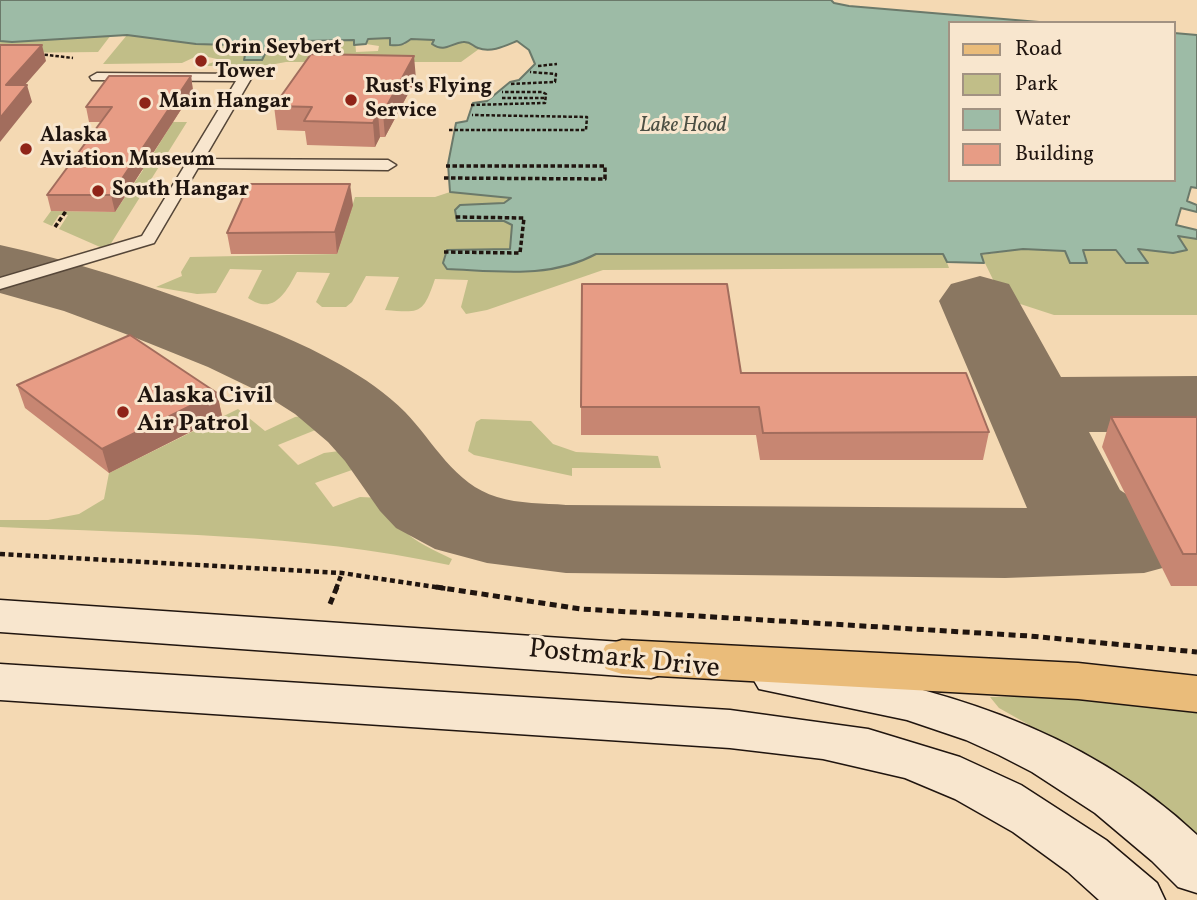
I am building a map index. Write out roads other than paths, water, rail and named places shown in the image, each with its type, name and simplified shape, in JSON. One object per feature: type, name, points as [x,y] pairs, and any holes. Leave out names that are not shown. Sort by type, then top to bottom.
[{"type":"main road","points":[[622,657],[1078,681],[1197,694]]},
{"type":"street","name":"Postmark Drive","points":[[0,616],[622,657],[869,692],[982,725],[1076,775],[1156,832],[1197,870]]},
{"type":"street","points":[[0,682],[700,728],[834,743],[914,761],[962,780],[1015,807],[1066,840],[1137,900]]},
{"type":"lane","points":[[0,285],[149,240],[245,77],[97,77]]},
{"type":"lane","points":[[194,163],[388,165]]},
{"type":"water","name":"Lake Hood","points":[[0,0],[831,0],[849,6],[1027,21],[948,21],[948,182],[1176,182],[1176,33],[1197,35],[1197,188],[1191,187],[1187,201],[1197,205],[1197,212],[1181,208],[1176,225],[1197,230],[1197,239],[1178,236],[1187,250],[1173,253],[1138,249],[1148,263],[1126,263],[1116,250],[1083,250],[1087,263],[1070,263],[1065,251],[1023,249],[981,254],[984,263],[947,262],[943,254],[596,254],[560,267],[523,272],[447,269],[443,263],[447,250],[510,249],[512,225],[504,221],[457,221],[455,210],[460,205],[504,203],[511,198],[450,192],[448,164],[456,123],[467,121],[473,103],[487,101],[510,82],[519,80],[535,64],[529,50],[517,41],[488,50],[466,42],[441,48],[432,44],[434,40],[411,39],[396,45],[390,45],[390,38],[368,39],[366,44],[354,45],[354,40],[301,41],[268,48],[262,60],[244,60],[246,50],[230,45],[196,44],[127,35],[0,41]]},
{"type":"place","name":"Orin Seybert Tower","points":[[201,61]]},
{"type":"place","name":"Rust's Flying Service","points":[[351,100]]},
{"type":"place","name":"Main Hangar","points":[[145,103]]},
{"type":"place","name":"Alaska Aviation Museum","points":[[26,149]]},
{"type":"place","name":"South Hangar","points":[[98,191]]},
{"type":"place","name":"Alaska Civil Air Patrol","points":[[123,412]]}]
